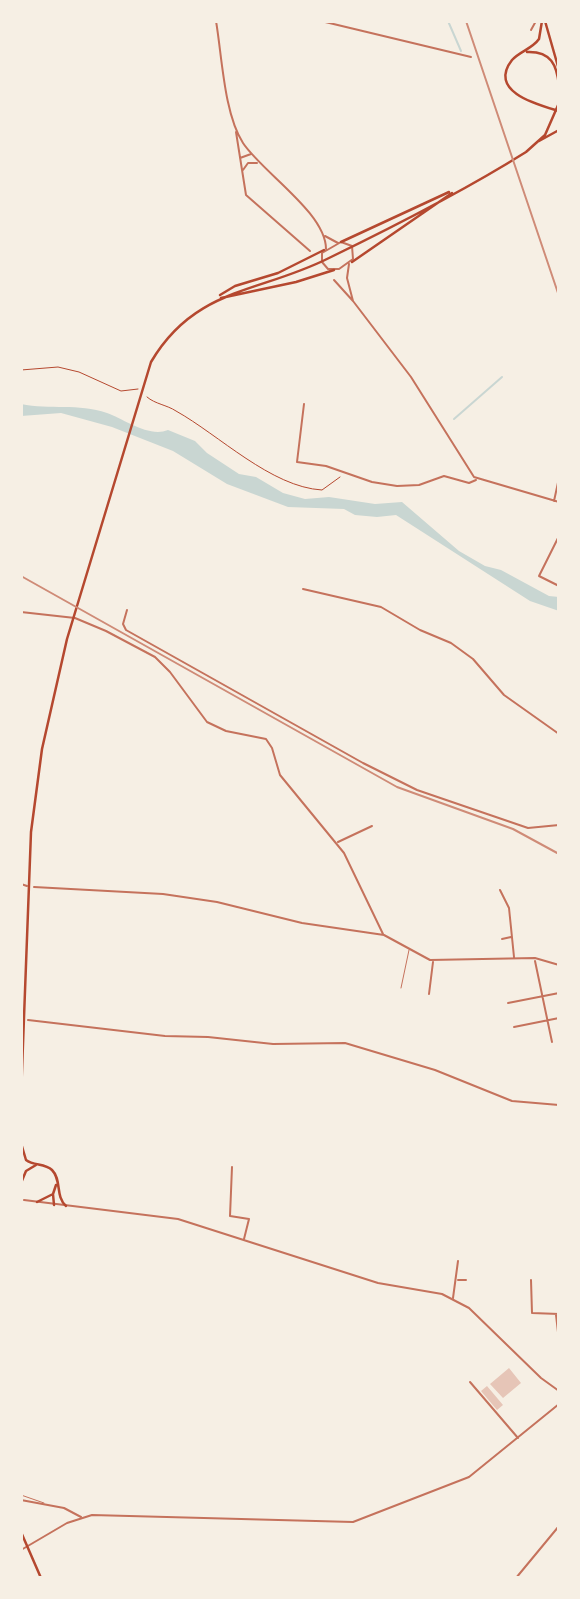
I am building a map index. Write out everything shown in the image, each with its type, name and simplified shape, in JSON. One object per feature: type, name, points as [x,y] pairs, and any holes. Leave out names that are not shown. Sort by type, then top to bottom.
[{"type":"highway","points":[[543,21],[539,39],[509,66],[507,77],[510,89],[523,100],[559,111]]},
{"type":"highway","points":[[543,21],[559,70]]},
{"type":"highway","points":[[524,52],[539,52],[548,56],[556,69],[559,86]]},
{"type":"highway","points":[[555,55],[559,60]]},
{"type":"highway","points":[[539,141],[555,118],[559,104]]},
{"type":"highway","points":[[218,298],[313,266],[362,242],[522,155],[559,130]]},
{"type":"highway","points":[[339,242],[452,192]]},
{"type":"highway","points":[[350,263],[451,196],[452,192]]},
{"type":"highway","points":[[21,1097],[33,814],[51,706],[67,639],[143,379],[171,332],[197,310],[235,286],[278,273],[325,250]]},
{"type":"highway","points":[[218,298],[296,282],[334,270]]},
{"type":"highway","points":[[21,1143],[26,1160],[52,1170],[58,1194],[54,1205]]},
{"type":"highway","points":[[21,1183],[26,1171],[36,1165]]},
{"type":"highway","points":[[54,1205],[53,1194],[57,1182]]},
{"type":"highway","points":[[37,1202],[53,1194]]},
{"type":"highway","points":[[58,1194],[65,1206]]},
{"type":"highway","points":[[21,1532],[40,1578]]},
{"type":"street","points":[[216,21],[249,198],[275,217],[310,251]]},
{"type":"street","points":[[321,21],[471,57]]},
{"type":"street","points":[[531,30],[536,21]]},
{"type":"street","points":[[236,130],[252,154],[296,200],[321,232],[352,248],[347,278]]},
{"type":"street","points":[[240,158],[252,154]]},
{"type":"street","points":[[243,174],[248,163],[254,161],[262,164]]},
{"type":"street","points":[[321,232],[325,250],[322,263],[334,270],[350,263]]},
{"type":"street","points":[[325,250],[339,242]]},
{"type":"street","points":[[339,269],[347,278],[354,301]]},
{"type":"street","points":[[334,280],[354,301],[411,377],[462,461],[477,479],[559,502]]},
{"type":"street","points":[[304,404],[296,462],[372,482],[407,487],[444,476],[469,483],[477,479]]},
{"type":"street","points":[[554,501],[559,478]]},
{"type":"street","points":[[559,513],[558,538],[539,576],[559,586]]},
{"type":"street","points":[[303,589],[382,607],[420,630],[451,643],[473,659],[505,695],[559,734]]},
{"type":"street","points":[[127,610],[124,624],[127,630],[399,781],[527,828],[559,825]]},
{"type":"street","points":[[21,612],[80,620],[155,657],[170,672],[206,722],[226,731],[261,736],[270,742],[280,775],[337,842],[384,935]]},
{"type":"street","points":[[337,842],[372,826]]},
{"type":"street","points":[[21,884],[27,886]]},
{"type":"street","points":[[34,887],[172,895],[302,923],[384,935],[433,961],[535,958],[559,965]]},
{"type":"street","points":[[500,890],[509,908],[514,958]]},
{"type":"street","points":[[502,939],[513,937]]},
{"type":"street","points":[[535,958],[552,1042]]},
{"type":"street","points":[[429,994],[433,961]]},
{"type":"street","points":[[508,1003],[559,993]]},
{"type":"street","points":[[514,1027],[559,1018]]},
{"type":"street","points":[[28,1020],[165,1036],[208,1037],[273,1044],[345,1043],[435,1070],[512,1101],[559,1105]]},
{"type":"street","points":[[232,1167],[230,1216],[249,1219],[243,1240]]},
{"type":"street","points":[[24,1200],[177,1219],[378,1283],[434,1291],[453,1298],[478,1315],[549,1385],[559,1389]]},
{"type":"street","points":[[453,1298],[458,1261]]},
{"type":"street","points":[[457,1280],[466,1280]]},
{"type":"street","points":[[531,1280],[532,1313],[558,1314],[559,1341]]},
{"type":"street","points":[[470,1382],[518,1438]]},
{"type":"street","points":[[21,1550],[81,1517],[213,1516],[326,1523],[353,1522],[462,1481],[559,1405]]},
{"type":"street","points":[[21,1500],[74,1511],[81,1517]]},
{"type":"street","points":[[516,1578],[559,1526]]},
{"type":"lane","points":[[401,988],[409,950]]},
{"type":"lane","points":[[21,1495],[44,1503]]},
{"type":"path","points":[[21,370],[58,367],[79,372],[121,391],[136,387],[152,401],[175,410],[244,457],[298,485],[321,490],[330,486],[344,473]]},
{"type":"shaded area","points":[[21,404],[96,410],[145,430],[168,430],[195,441],[207,453],[239,474],[256,477],[283,493],[305,499],[329,497],[375,504],[402,502],[459,551],[549,596],[559,597],[559,611],[530,601],[396,515],[377,517],[355,515],[344,509],[288,507],[227,484],[173,451],[112,427],[61,413],[21,416]]},
{"type":"building","points":[[509,1368],[521,1383],[503,1398],[490,1384]]},
{"type":"building","points":[[487,1386],[503,1405],[497,1410],[481,1391]]},
{"type":"waterway","points":[[448,21],[461,51]]},
{"type":"waterway","points":[[454,419],[502,377]]},
{"type":"railway","points":[[466,21],[559,296]]},
{"type":"railway","points":[[21,576],[397,787],[513,829],[559,854]]}]
